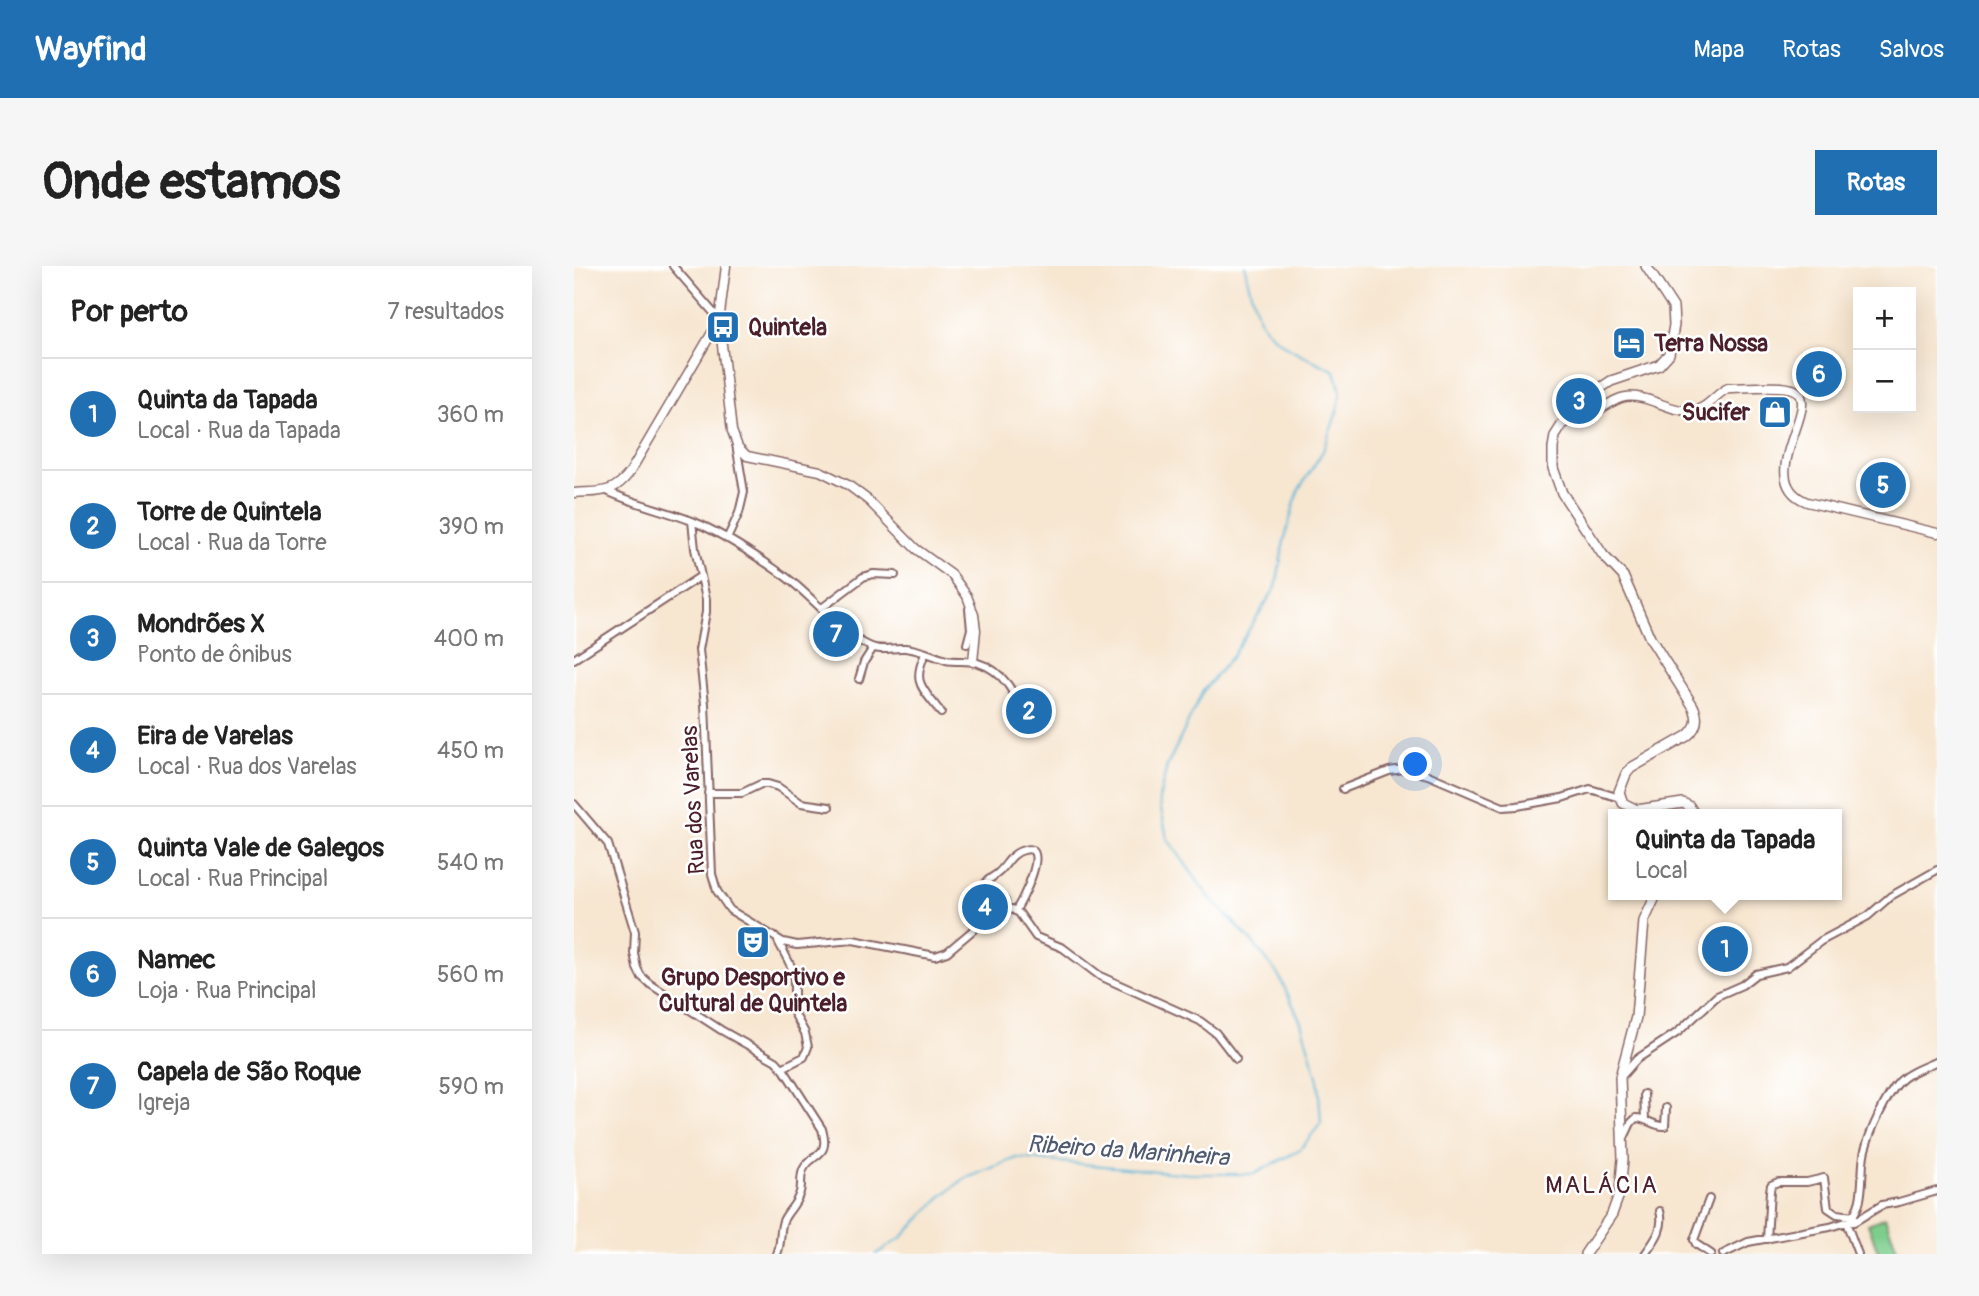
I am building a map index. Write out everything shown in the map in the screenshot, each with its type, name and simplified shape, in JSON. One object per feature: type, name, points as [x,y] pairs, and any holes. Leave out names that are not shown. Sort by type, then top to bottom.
[{"type":"main road","points":[[1638,809],[1624,804],[1620,799],[1620,788],[1628,771],[1687,736],[1695,728],[1697,717],[1693,706],[1648,635],[1621,574],[1601,552],[1562,493],[1555,478],[1553,459],[1555,436],[1592,392],[1609,382],[1659,365],[1670,354],[1674,311],[1646,266]]},
{"type":"main road","points":[[1647,809],[1684,803],[1692,809]]},
{"type":"main road","points":[[1585,1254],[1618,1200],[1622,1170],[1620,1079],[1636,1017],[1644,923],[1653,900]]},
{"type":"street","points":[[673,266],[719,319]]},
{"type":"street","points":[[726,266],[719,319],[731,427],[744,492],[739,513],[727,540]]},
{"type":"street","points":[[607,491],[620,484],[630,472],[719,319]]},
{"type":"street","points":[[1582,403],[1596,411],[1620,398],[1631,396],[1692,411],[1704,407],[1728,388],[1793,389],[1802,400],[1785,465],[1786,478],[1794,494],[1807,502],[1937,533]]},
{"type":"street","points":[[735,443],[751,457],[813,469],[848,485],[868,500],[916,549],[952,575],[965,592],[972,608],[975,623],[973,662]]},
{"type":"street","points":[[574,493],[607,491],[692,521],[782,573],[851,634],[873,648],[906,648],[952,661],[977,662],[995,672],[1007,684],[1018,703],[1021,718]]},
{"type":"street","name":"Rua dos Varelas","points":[[692,521],[706,599],[699,650],[705,704],[712,874],[717,891],[726,906],[734,914],[787,943],[797,945],[853,940],[935,956],[947,951],[986,918],[1006,908]]},
{"type":"street","points":[[822,608],[863,577],[873,574],[895,575]]},
{"type":"street","points":[[574,659],[701,576]]},
{"type":"street","points":[[965,592],[971,627],[967,644]]},
{"type":"street","points":[[859,679],[864,662],[873,648]]},
{"type":"street","points":[[925,654],[918,677],[923,690],[941,713]]},
{"type":"street","points":[[1343,789],[1401,769],[1428,775],[1503,807],[1567,797],[1590,789],[1620,799]]},
{"type":"street","points":[[708,793],[742,793],[761,784],[768,784],[778,787],[801,803],[829,807]]},
{"type":"street","points":[[574,804],[608,844],[635,932],[635,956],[642,976],[718,1028],[771,1058],[782,1068],[823,1130],[821,1154],[803,1170],[801,1189],[795,1205],[783,1221],[781,1244],[777,1254]]},
{"type":"street","points":[[1016,911],[1034,873],[1035,857],[1029,849],[1021,850],[1009,859],[1000,872],[986,882],[991,892],[1005,901],[1006,908],[1016,911],[1036,937],[1063,948],[1100,976],[1205,1024],[1216,1033],[1236,1059]]},
{"type":"street","points":[[1620,1079],[1637,1059],[1678,1032],[1717,996],[1742,985],[1756,974],[1787,967],[1817,944],[1868,916],[1894,895],[1937,870]]},
{"type":"street","points":[[777,939],[794,972],[794,1013],[808,1042],[806,1054],[782,1068]]},
{"type":"street","points":[[1846,1222],[1854,1216],[1860,1202],[1864,1155],[1877,1119],[1900,1080],[1937,1061]]},
{"type":"street","points":[[1644,1094],[1645,1120]]},
{"type":"street","points":[[1622,1143],[1644,1104]]},
{"type":"street","points":[[1634,1119],[1665,1126],[1666,1108]]},
{"type":"street","points":[[1767,1239],[1770,1191],[1771,1185],[1776,1182],[1804,1182],[1824,1178],[1828,1208],[1837,1213],[1854,1216]]},
{"type":"street","points":[[1723,1254],[1742,1244],[1857,1221],[1882,1205],[1937,1191]]},
{"type":"street","points":[[1709,1199],[1694,1240],[1711,1254]]},
{"type":"street","points":[[1645,1254],[1660,1229],[1660,1210]]},
{"type":"street","points":[[1846,1222],[1858,1254]]},
{"type":"green space","points":[[1885,1217],[1898,1252],[1892,1254],[1879,1254],[1868,1224]]},
{"type":"waterway","name":"Ribeiro da Marinheira","points":[[876,1254],[901,1238],[942,1196],[964,1179],[1017,1158],[1190,1174],[1254,1174],[1300,1150],[1321,1123],[1318,1080],[1301,1022],[1279,976],[1254,944],[1206,893],[1167,838],[1159,799],[1167,766],[1203,691],[1232,656],[1276,587],[1284,541],[1298,491],[1323,451],[1341,392],[1335,371],[1289,348],[1265,328],[1256,308],[1245,266]]},
{"type":"place","name":"Quintela","points":[[723,327]]},
{"type":"place","name":"Terra Nossa","points":[[1629,343]]},
{"type":"place","name":"Namec","points":[[1819,374]]},
{"type":"place","name":"Mondrões X","points":[[1579,401]]},
{"type":"place","name":"Sucifer","points":[[1775,412]]},
{"type":"place","name":"Quinta Vale de Galegos","points":[[1883,485]]},
{"type":"place","name":"Capela de São Roque","points":[[836,634]]},
{"type":"place","name":"Torre de Quintela","points":[[1029,711]]},
{"type":"place","name":"Eira de Varelas","points":[[985,907]]},
{"type":"place","name":"Grupo Desportivo e Cultural de Quintela","points":[[753,942]]},
{"type":"place","name":"Quinta da Tapada","points":[[1725,949]]},
{"type":"district","name":"MALÁCIA","points":[[1602,1185]]}]
